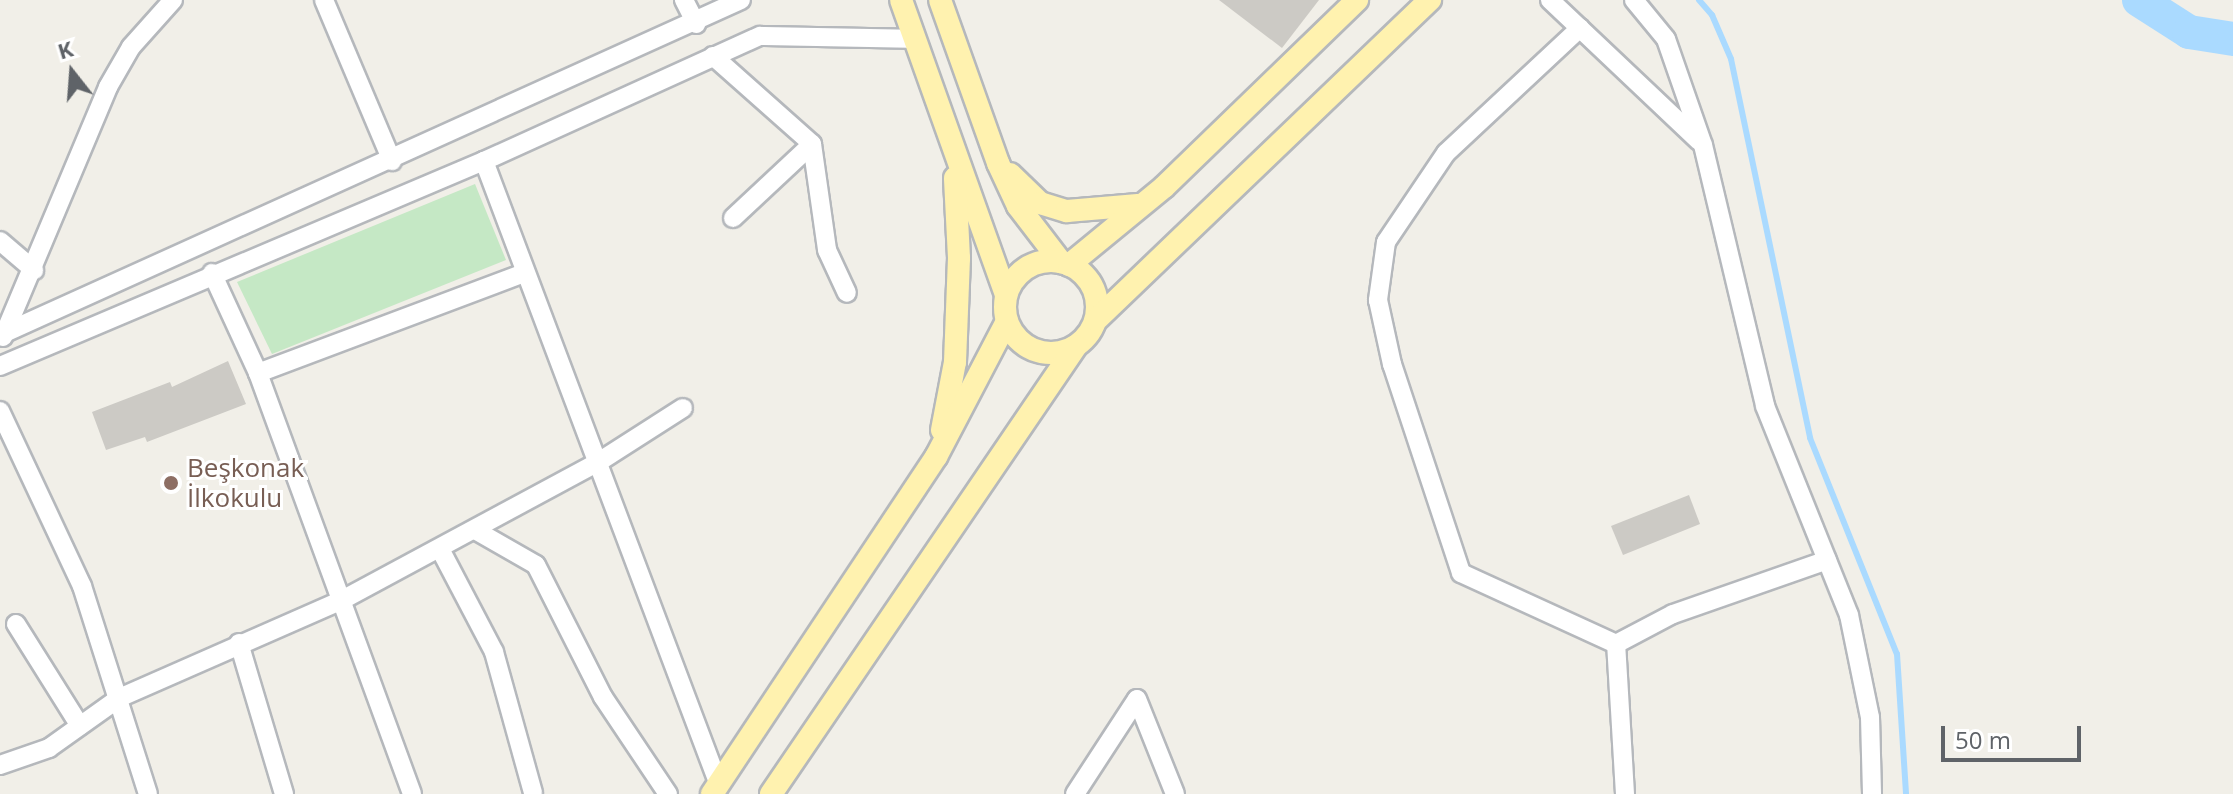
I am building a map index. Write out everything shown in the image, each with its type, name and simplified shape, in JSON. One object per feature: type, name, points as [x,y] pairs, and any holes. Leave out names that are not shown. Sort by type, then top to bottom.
[{"type":"main road","points":[[716,789],[936,457],[1007,321],[1006,295],[901,0]]},
{"type":"main road","points":[[940,0],[998,163],[1018,206],[1065,263],[1094,290],[1096,320]]},
{"type":"main road","points":[[1006,295],[1021,271],[1034,264],[1065,263],[1139,204],[1357,0]]},
{"type":"main road","points":[[771,794],[1096,320],[1430,0]]},
{"type":"main road","points":[[936,457],[955,362],[959,258],[953,153]]},
{"type":"main road","points":[[998,163],[1040,203],[1067,211],[1139,204]]},
{"type":"main road","points":[[1007,321],[1023,344],[1035,350],[1049,353],[1076,346]]},
{"type":"street","points":[[2,337],[34,270],[108,87],[131,47],[173,0]]},
{"type":"street","points":[[324,0],[392,161]]},
{"type":"street","points":[[684,0],[696,24]]},
{"type":"street","points":[[2,337],[696,24],[741,0]]},
{"type":"street","points":[[1550,0],[1703,145]]},
{"type":"street","points":[[1634,0],[1666,39],[1703,145],[1765,406],[1849,615],[1870,717],[1872,794]]},
{"type":"street","points":[[1580,28],[1446,153],[1386,242],[1378,300],[1392,364],[1461,573],[1616,644]]},
{"type":"street","points":[[0,366],[212,273],[484,161],[760,36],[913,39]]},
{"type":"street","points":[[713,56],[812,144],[827,250],[847,293]]},
{"type":"street","points":[[733,218],[812,144]]},
{"type":"street","points":[[484,161],[716,789]]},
{"type":"street","points":[[0,241],[34,270]]},
{"type":"street","points":[[212,273],[258,373],[344,599],[412,794]]},
{"type":"street","points":[[258,373],[524,273]]},
{"type":"street","points":[[0,765],[49,748],[119,698],[344,599],[440,549],[597,463],[683,408]]},
{"type":"street","points":[[0,411],[82,586],[148,794]]},
{"type":"street","points":[[475,530],[536,565],[603,697],[668,794]]},
{"type":"street","points":[[440,549],[494,652],[533,793]]},
{"type":"street","points":[[1616,644],[1673,614],[1827,560]]},
{"type":"street","points":[[16,624],[80,726]]},
{"type":"street","points":[[239,643],[284,794]]},
{"type":"street","points":[[1616,644],[1625,794]]},
{"type":"street","points":[[1075,794],[1137,699],[1175,794]]},
{"type":"green space","points":[[475,184],[506,260],[272,354],[237,282]]},
{"type":"building","points":[[1219,0],[1319,0],[1282,48]]},
{"type":"building","points":[[228,361],[246,404],[147,442],[145,437],[106,450],[92,412],[170,382],[172,387]]},
{"type":"building","points":[[1689,495],[1700,524],[1623,555],[1611,526]]},
{"type":"waterway","points":[[1699,0],[1712,15],[1731,59],[1810,438],[1897,654],[1906,794]]},
{"type":"waterway","points":[[2139,0],[2189,32],[2233,39]]},
{"type":"place","name":"Beşkonak İlkokulu","points":[[171,483]]}]
